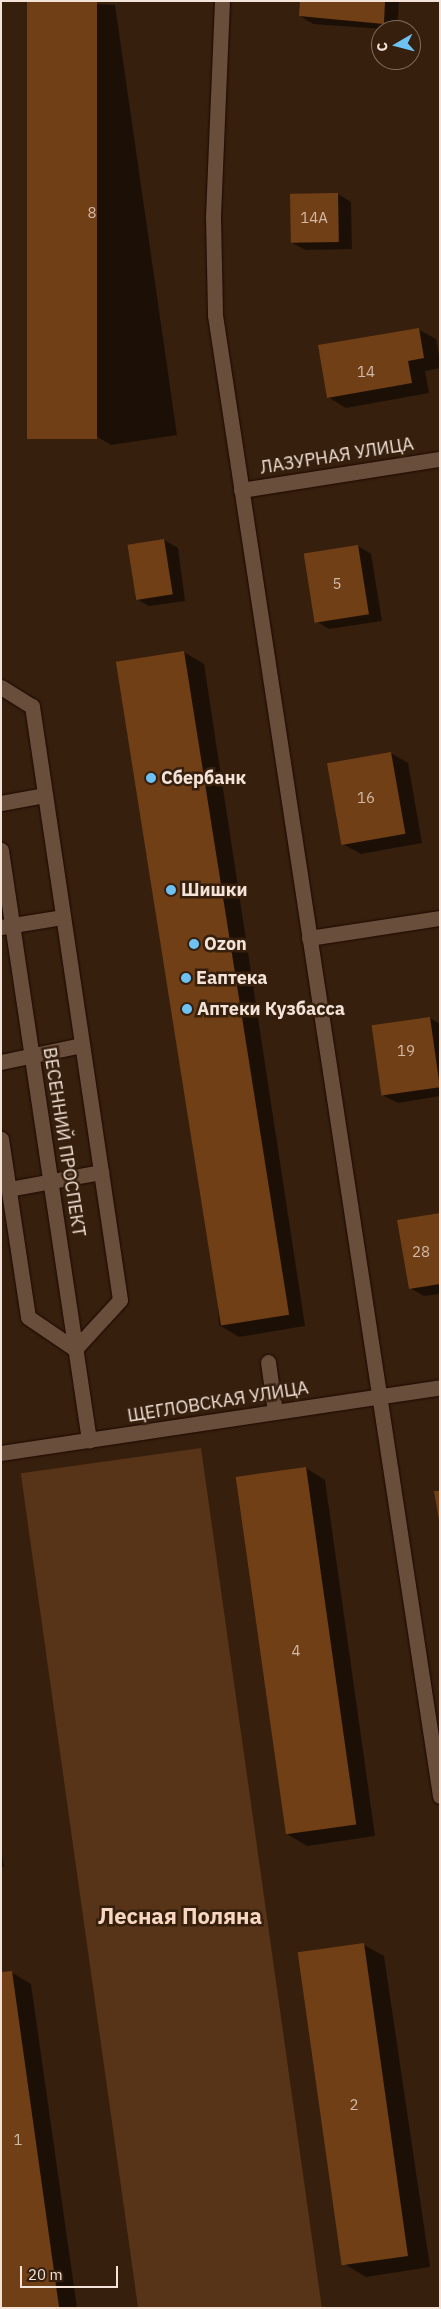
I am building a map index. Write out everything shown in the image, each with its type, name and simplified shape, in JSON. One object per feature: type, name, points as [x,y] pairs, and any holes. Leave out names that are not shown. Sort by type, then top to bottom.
[{"type":"street","points":[[222,1],[213,217],[215,315],[440,1796]]},
{"type":"street","name":"ЛАЗУРНАЯ УЛИЦА","points":[[241,490],[440,459]]},
{"type":"street","points":[[1,687],[32,706],[120,1300],[75,1349],[28,1317],[1,1139]]},
{"type":"street","points":[[1,803],[45,795]]},
{"type":"street","name":"ВЕСЕННИЙ ПРОСПЕКТ","points":[[1,850],[7,926],[32,1055],[53,1181],[89,1440]]},
{"type":"street","points":[[7,926],[63,918]]},
{"type":"street","points":[[309,938],[440,918]]},
{"type":"street","points":[[1,1062],[82,1045]]},
{"type":"street","points":[[9,1189],[101,1172]]},
{"type":"street","points":[[268,1362],[276,1412]]},
{"type":"street","name":"ЩЕГЛОВСКАЯ УЛИЦА","points":[[1,1454],[440,1387]]},
{"type":"shaded area","points":[[201,1448],[322,2308],[138,2308],[21,1473]]},
{"type":"building","points":[[27,1],[97,1],[97,439],[27,439]]},
{"type":"building","points":[[300,1],[385,1],[384,20],[371,20],[371,23],[299,16]]},
{"type":"building","points":[[338,193],[339,242],[291,243],[290,194]]},
{"type":"building","points":[[419,328],[424,358],[408,361],[412,383],[327,398],[318,345]]},
{"type":"building","points":[[164,539],[173,594],[136,600],[127,545]]},
{"type":"building","points":[[358,545],[369,614],[315,623],[304,554]]},
{"type":"building","points":[[184,651],[289,1315],[221,1326],[116,662]]},
{"type":"building","points":[[391,752],[405,834],[341,845],[327,763]]},
{"type":"building","points":[[430,1017],[440,1087],[381,1096],[372,1025]]},
{"type":"building","points":[[440,1213],[440,1284],[409,1289],[397,1220]]},
{"type":"building","points":[[306,1467],[356,1824],[286,1834],[236,1477]]},
{"type":"building","points":[[434,1491],[440,1491],[440,1520],[439,1520]]},
{"type":"building","points":[[364,1943],[408,2256],[342,2265],[298,1952]]},
{"type":"building","points":[[12,1971],[59,2307],[54,2308],[1,2308],[1,1972]]},
{"type":"place","name":"Сбербанк","points":[[151,778]]},
{"type":"place","name":"Шишки","points":[[171,890]]},
{"type":"place","name":"Ozon","points":[[194,944]]},
{"type":"place","name":"Еаптека","points":[[186,978]]},
{"type":"place","name":"Аптеки Кузбасса","points":[[187,1009]]},
{"type":"district","name":"Лесная Поляна","points":[[180,1916]]}]
